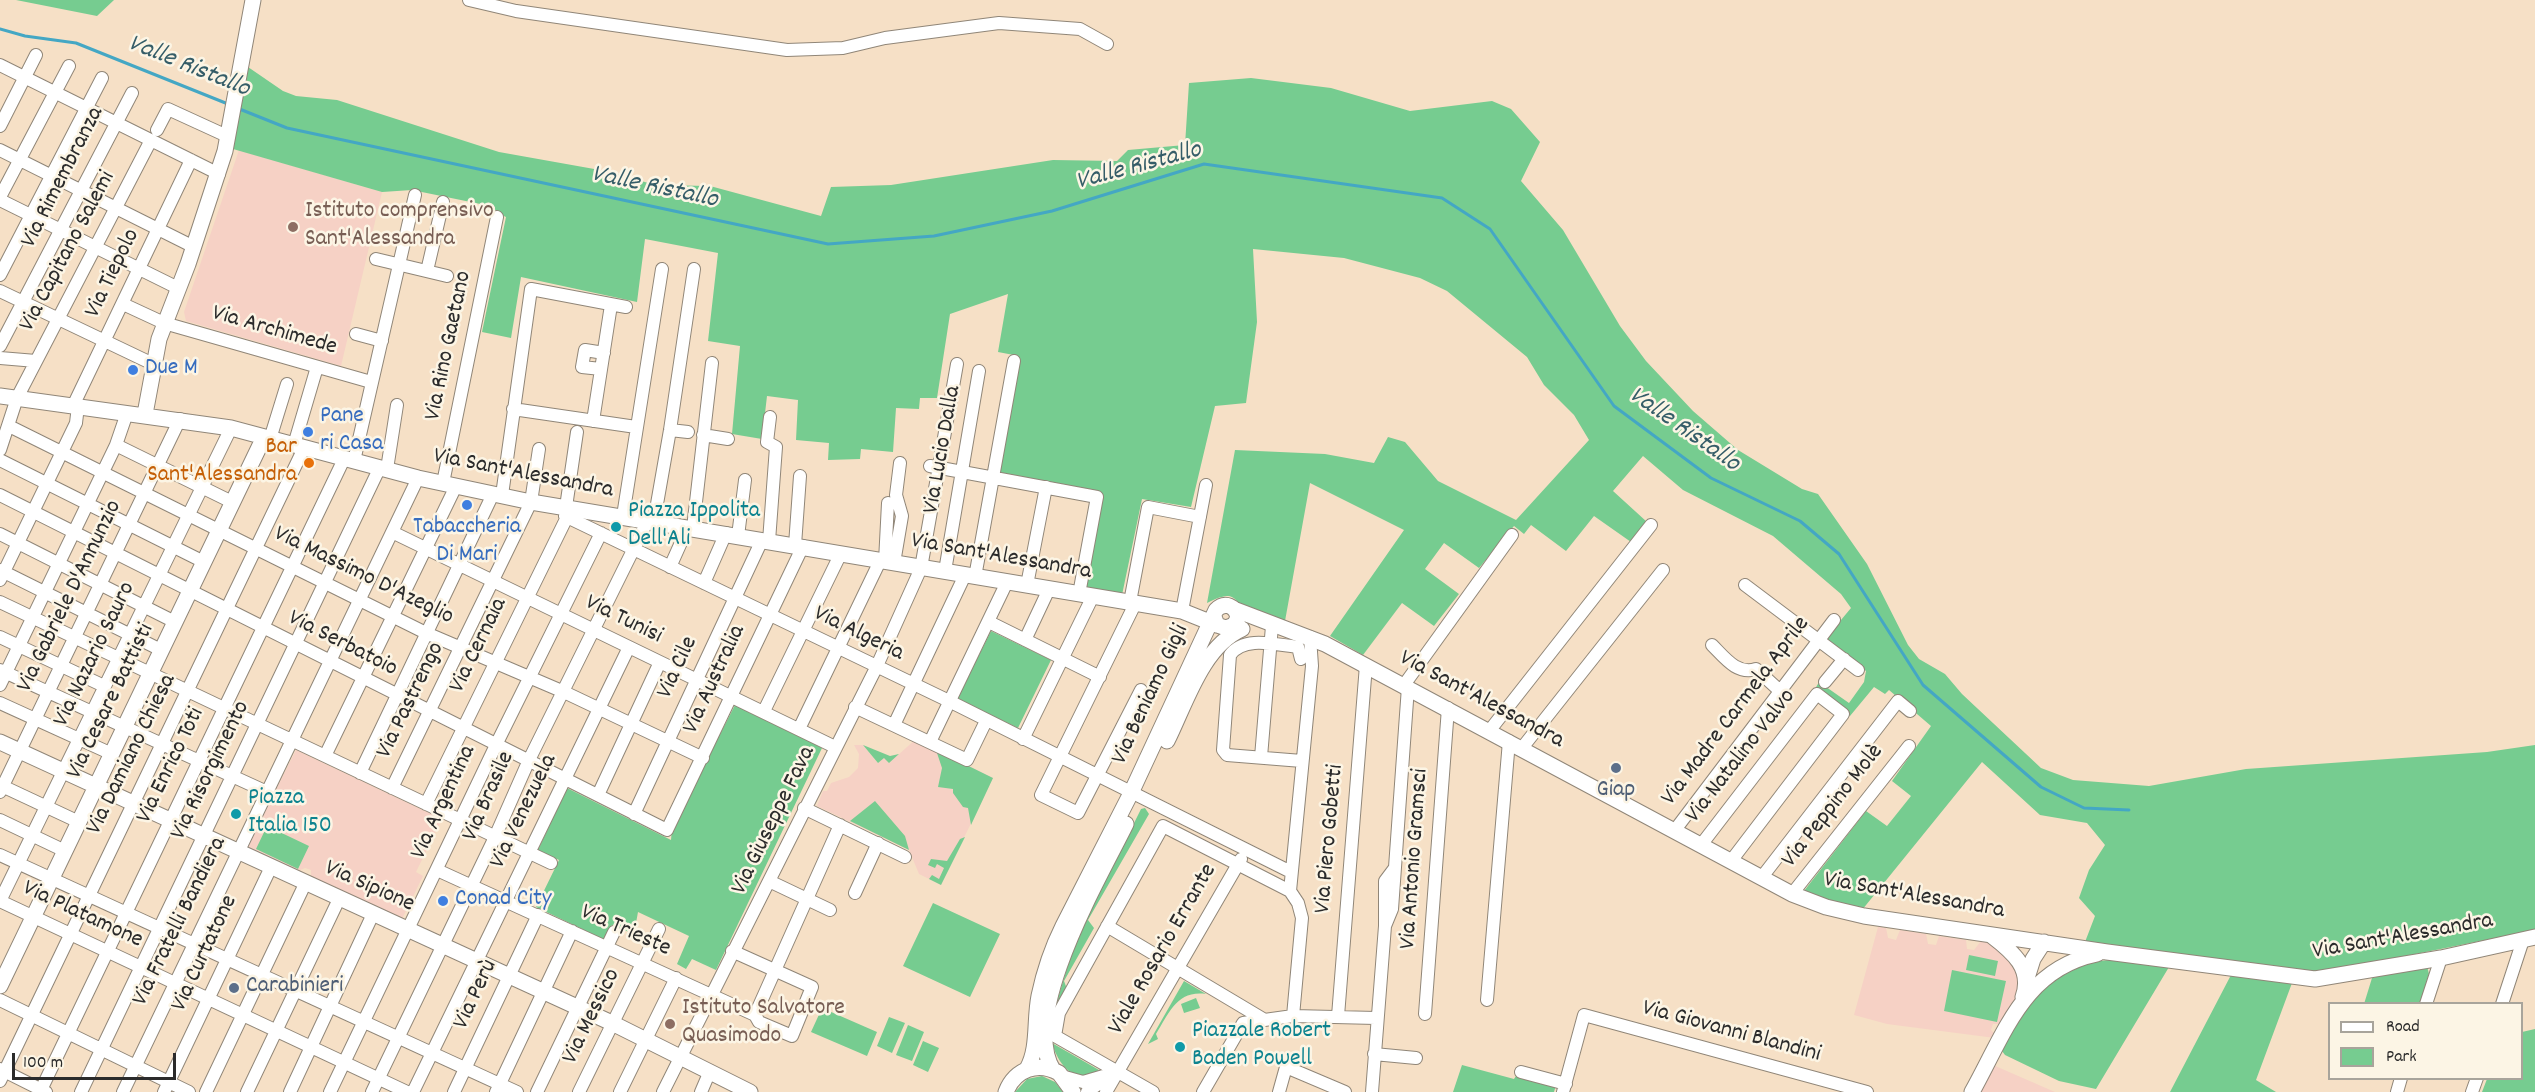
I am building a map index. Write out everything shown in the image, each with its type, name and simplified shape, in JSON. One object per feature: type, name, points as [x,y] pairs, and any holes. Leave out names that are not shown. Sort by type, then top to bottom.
[{"type":"street","points":[[145,414],[153,364],[164,323],[219,174],[252,0]]},
{"type":"street","points":[[469,0],[516,11],[787,50],[843,48],[885,38],[999,23],[1080,29],[1107,44]]},
{"type":"street","points":[[0,126],[36,55]]},
{"type":"street","points":[[0,65],[116,123],[154,135],[191,160],[219,174]]},
{"type":"street","points":[[69,66],[0,199],[178,288]]},
{"type":"street","points":[[0,274],[102,78]]},
{"type":"street","name":"Via Rimembranza","points":[[0,346],[132,93]]},
{"type":"street","name":"Via Capitano Salemi","points":[[0,450],[17,398],[168,109],[228,133]]},
{"type":"street","points":[[0,150],[194,246]]},
{"type":"street","name":"Via Tiepolo","points":[[1,574],[76,423],[76,406],[191,160]]},
{"type":"street","name":"Via Enrico Toti","points":[[42,1091],[106,950],[292,566],[349,460],[382,341],[415,195]]},
{"type":"street","points":[[428,271],[443,202]]},
{"type":"street","name":"Via Rino Gaetano","points":[[449,485],[498,217]]},
{"type":"street","points":[[376,259],[447,276]]},
{"type":"street","points":[[622,516],[662,269]]},
{"type":"street","name":"Via Brasile","points":[[372,1092],[495,837],[529,760],[634,549],[651,521],[670,430],[694,270]]},
{"type":"street","points":[[360,773],[426,633],[498,495],[531,289],[626,307]]},
{"type":"street","points":[[0,291],[153,364]]},
{"type":"street","name":"Via Archimede","points":[[123,304],[164,323],[371,382]]},
{"type":"street","points":[[593,421],[611,305]]},
{"type":"street","points":[[357,334],[382,341]]},
{"type":"street","points":[[601,369],[582,367],[585,350],[604,353]]},
{"type":"street","points":[[0,357],[36,361]]},
{"type":"street","points":[[894,725],[970,576],[1014,361]]},
{"type":"street","points":[[670,567],[690,527],[712,363]]},
{"type":"street","name":"Via Giuseppe Fava","points":[[663,1092],[876,668],[921,568],[935,467],[957,364]]},
{"type":"street","name":"Via Damiano Chiesa","points":[[1,1074],[90,896],[256,548],[299,447],[317,367]]},
{"type":"street","name":"Via Lucio Dalla","points":[[945,571],[979,371]]},
{"type":"street","points":[[267,438],[287,384]]},
{"type":"street","name":"Via Sant'Alessandra","points":[[0,396],[145,414],[231,428],[418,478],[568,510],[690,527],[1182,611]]},
{"type":"street","name":"Via Risorgimento","points":[[81,1092],[325,583],[383,468],[397,405]]},
{"type":"street","points":[[513,409],[636,427]]},
{"type":"street","points":[[0,685],[3,671],[19,646],[60,564],[116,445],[127,413]]},
{"type":"street","points":[[766,540],[776,447],[767,442],[770,417]]},
{"type":"street","name":"Via Gabriele D'Annunzio","points":[[1,788],[180,419]]},
{"type":"street","name":"Via Massimo D'Azeglio","points":[[9,426],[61,454],[102,472],[144,495],[426,633],[564,692],[703,758]]},
{"type":"street","name":"Via Nazario Sauro","points":[[0,901],[231,428]]},
{"type":"street","points":[[670,430],[688,432]]},
{"type":"street","name":"Via Cernaia","points":[[426,804],[568,510],[577,432]]},
{"type":"street","points":[[703,435],[728,439]]},
{"type":"street","name":"Via Cesare Battisti","points":[[0,986],[232,502],[267,438]]},
{"type":"street","points":[[116,445],[232,502]]},
{"type":"street","name":"Via Pastrengo","points":[[392,788],[531,502],[539,449]]},
{"type":"street","points":[[0,460],[204,562]]},
{"type":"street","points":[[799,729],[837,648],[886,562],[902,516],[897,495],[900,463]]},
{"type":"street","points":[[935,467],[1097,497],[1086,595],[1062,658],[1023,739]]},
{"type":"street","points":[[799,546],[800,476]]},
{"type":"street","name":"Via Fratelli Bandiera","points":[[123,1092],[418,478]]},
{"type":"street","points":[[704,583],[732,534],[745,480]]},
{"type":"street","points":[[325,756],[426,548],[449,485]]},
{"type":"street","points":[[1182,611],[1206,485]]},
{"type":"street","points":[[1027,585],[1046,487]]},
{"type":"street","name":"Via Serbatoio","points":[[0,495],[226,611],[667,830]]},
{"type":"street","points":[[886,562],[888,503]]},
{"type":"street","points":[[1141,690],[1078,813],[1041,795],[1100,677],[1133,603],[1148,507],[1200,517]]},
{"type":"street","name":"Via Algeria","points":[[568,510],[601,534],[735,597],[876,668],[949,701],[1291,872]]},
{"type":"street","points":[[1490,730],[1651,525]]},
{"type":"street","name":"Via Tunisi","points":[[392,532],[660,662],[698,678],[835,747]]},
{"type":"street","points":[[0,534],[175,622]]},
{"type":"street","name":"Via Argentina","points":[[330,1092],[529,677],[601,534]]},
{"type":"street","points":[[1372,1092],[1385,926],[1385,881],[1394,868],[1406,686],[1512,536]]},
{"type":"street","name":"Via Cile","points":[[634,814],[735,597],[766,540]]},
{"type":"street","name":"Via Australia","points":[[667,830],[770,615],[799,546]]},
{"type":"street","points":[[764,711],[841,553]]},
{"type":"street","points":[[1487,1000],[1515,744],[1663,570]]},
{"type":"street","points":[[1,574],[45,592],[161,650]]},
{"type":"street","points":[[930,742],[1007,582]]},
{"type":"street","points":[[1745,585],[1858,670]]},
{"type":"street","points":[[1025,640],[1049,589]]},
{"type":"street","points":[[0,602],[551,863]]},
{"type":"street","points":[[1182,611],[1215,622],[1236,622],[1236,610],[1272,626]]},
{"type":"street","points":[[1182,611],[1215,622],[1272,626]]},
{"type":"street","name":"Via Madre Carmela Aprile","points":[[1675,830],[1834,621]]},
{"type":"street","points":[[989,622],[1100,677]]},
{"type":"street","points":[[1206,662],[1215,622]]},
{"type":"street","name":"Via Beniamo Gigli","points":[[1135,795],[1215,622]]},
{"type":"street","name":"Via Beniamo Gigli","points":[[1135,795],[1206,662],[1225,639],[1248,626]]},
{"type":"street","points":[[1261,758],[1272,626]]},
{"type":"street","name":"Via Sant'Alessandra","points":[[1272,626],[1310,637],[1325,644],[1490,730],[1792,894],[1826,907],[1864,916],[2107,952],[2315,979],[2441,958],[2529,939]]},
{"type":"street","points":[[0,637],[104,686]]},
{"type":"street","points":[[1290,891],[1312,666],[1310,637]]},
{"type":"street","points":[[1301,659],[1298,647],[1245,642],[1236,647],[1230,655],[1223,750],[1227,755],[1302,761]]},
{"type":"street","points":[[1312,666],[1325,644]]},
{"type":"street","points":[[1712,645],[1737,668],[1747,672],[1756,669],[1780,691]]},
{"type":"street","name":"Via Venezuela","points":[[413,1092],[629,647]]},
{"type":"street","points":[[1825,682],[1844,659]]},
{"type":"street","points":[[598,795],[660,662]]},
{"type":"street","name":"Via Piero Gobetti","points":[[1338,1016],[1366,665]]},
{"type":"street","points":[[3,671],[163,742],[267,792]]},
{"type":"street","name":"Via Natalino Valvo","points":[[1701,845],[1817,694],[1843,714],[1731,861]]},
{"type":"street","points":[[1762,877],[1898,701],[1910,711]]},
{"type":"street","points":[[0,704],[112,754]]},
{"type":"street","points":[[855,707],[967,760],[986,721]]},
{"type":"street","name":"Via Antonio Gramsci","points":[[1425,1014],[1448,708]]},
{"type":"street","name":"Via Sipione","points":[[0,742],[442,947],[614,1024],[750,1092]]},
{"type":"street","name":"Via Peppino Molè","points":[[1792,894],[1909,746]]},
{"type":"street","points":[[1,788],[47,805],[79,822]]},
{"type":"street","points":[[1026,1069],[1034,1052],[1038,997],[1053,948],[1135,795]]},
{"type":"street","points":[[1073,1092],[1059,1074],[1046,1050],[1046,1029],[1058,969],[1135,795]]},
{"type":"street","points":[[804,808],[905,857]]},
{"type":"street","points":[[0,820],[65,851]]},
{"type":"street","points":[[755,1015],[773,970],[840,825]]},
{"type":"street","points":[[1153,1092],[1115,1073],[1055,1035],[1059,1013],[1163,826],[1290,891],[1298,903],[1302,918],[1293,1016]]},
{"type":"street","points":[[855,893],[878,843]]},
{"type":"street","name":"Viale Rosario Errante","points":[[1106,1092],[1245,850]]},
{"type":"street","points":[[0,855],[399,1037],[498,1088],[517,1092]]},
{"type":"street","name":"Via Curtatone","points":[[167,1087],[271,867]]},
{"type":"street","name":"Via Trieste","points":[[437,870],[676,978],[755,1015],[759,1022],[792,1036],[812,987],[773,970]]},
{"type":"street","points":[[769,881],[830,910]]},
{"type":"street","points":[[206,1092],[305,884]]},
{"type":"street","points":[[247,1092],[339,899]]},
{"type":"street","name":"Via Platamone","points":[[0,901],[407,1092]]},
{"type":"street","points":[[290,1092],[373,914]]},
{"type":"street","name":"Via Perù","points":[[454,1092],[538,915]]},
{"type":"street","points":[[1107,926],[1263,1019]]},
{"type":"street","name":"Via Messico","points":[[579,1092],[659,928]]},
{"type":"street","points":[[498,1088],[572,931]]},
{"type":"street","points":[[537,1092],[614,932]]},
{"type":"street","points":[[1989,934],[2010,949],[2021,963],[2027,978]]},
{"type":"street","points":[[2503,1002],[2529,939]]},
{"type":"street","points":[[2044,942],[2049,964],[2044,977]]},
{"type":"street","points":[[2017,1011],[2033,959],[2044,942]]},
{"type":"street","points":[[732,951],[773,970]]},
{"type":"street","points":[[1972,1092],[2017,1011],[2044,977],[2060,965],[2107,952]]},
{"type":"street","points":[[2427,1002],[2441,958]]},
{"type":"street","points":[[620,1092],[676,978]]},
{"type":"street","points":[[0,1000],[135,1067],[167,1087],[189,1092]]},
{"type":"street","name":"Via Giovanni Blandini","points":[[1565,1088],[1584,1015],[1867,1092]]},
{"type":"street","points":[[1203,1092],[1243,1023],[1293,1016],[1376,1018]]},
{"type":"street","points":[[1374,1054],[1416,1058]]},
{"type":"street","points":[[1006,1092],[1017,1075],[1026,1069],[1035,1067],[1083,1082],[1115,1073]]},
{"type":"street","points":[[1279,1092],[1286,1067],[1345,1092]]},
{"type":"street","points":[[701,1092],[710,1071]]},
{"type":"street","points":[[1521,1072],[1565,1088]]},
{"type":"street","points":[[1088,1092],[1115,1073]]},
{"type":"street","points":[[1,1074],[42,1091]]},
{"type":"shaded area","name":"Istituto comprensivo Sant'Alessandra","points":[[239,150],[382,192],[341,366],[186,321],[184,312]]},
{"type":"shaded area","points":[[916,739],[993,778],[941,885],[919,874],[909,850],[817,806],[823,791],[827,791],[831,783],[849,777],[858,768],[859,754],[854,745],[863,745],[878,763],[884,757],[889,763]]},
{"type":"shaded area","points":[[296,750],[442,819],[416,872],[423,876],[402,919],[311,877],[311,870],[305,868],[298,871],[246,848]]},
{"type":"shaded area","points":[[1878,927],[1886,928],[1888,938],[1896,940],[1900,930],[1926,934],[1928,944],[1936,945],[1939,936],[1966,940],[1967,949],[1974,950],[1981,941],[1996,945],[2019,974],[2017,997],[2002,1024],[1993,1024],[1991,1030],[1996,1035],[1995,1038],[1887,1024],[1854,1015]]},
{"type":"shaded area","points":[[1993,1065],[2055,1092],[1979,1092]]},
{"type":"green space","points":[[16,0],[114,0],[97,16]]},
{"type":"green space","points":[[248,67],[283,91],[296,96],[337,100],[499,152],[611,172],[655,185],[710,186],[821,216],[831,187],[891,185],[1053,160],[1117,161],[1128,150],[1185,145],[1189,83],[1251,78],[1331,88],[1410,111],[1492,101],[1511,109],[1540,142],[1521,181],[1563,230],[1620,326],[1646,361],[1693,411],[1738,450],[1802,489],[1818,494],[1867,564],[1908,645],[1919,659],[1945,674],[1962,694],[2041,768],[2073,780],[2149,786],[2246,769],[2487,752],[2535,745],[2535,930],[2351,967],[2313,972],[2085,942],[2095,916],[2079,898],[2089,870],[2105,845],[2087,823],[2040,815],[1982,762],[1862,910],[1838,905],[1804,891],[1866,811],[1887,826],[1911,796],[1892,781],[1931,726],[1889,690],[1885,694],[1874,687],[1850,716],[1815,689],[1819,682],[1849,703],[1864,682],[1866,671],[1826,638],[1851,608],[1841,594],[1773,536],[1683,490],[1643,456],[1613,491],[1647,522],[1631,542],[1594,516],[1566,551],[1531,525],[1524,534],[1514,526],[1479,568],[1444,543],[1425,569],[1459,594],[1434,626],[1402,603],[1363,655],[1330,636],[1404,530],[1310,483],[1285,621],[1252,614],[1230,596],[1217,598],[1207,603],[1235,450],[1325,454],[1374,463],[1388,437],[1405,442],[1438,481],[1516,520],[1589,440],[1574,415],[1544,385],[1527,357],[1447,291],[1420,278],[1344,258],[1253,249],[1257,322],[1246,403],[1215,406],[1191,507],[1142,499],[1122,595],[1085,589],[1102,493],[999,473],[1019,356],[998,352],[1008,294],[950,314],[937,398],[920,398],[919,409],[896,408],[893,452],[861,449],[860,459],[828,460],[829,443],[796,440],[798,400],[767,396],[762,439],[732,434],[740,346],[708,341],[718,253],[645,239],[637,302],[521,277],[511,338],[482,332],[506,217],[495,212],[495,207],[412,190],[382,192],[233,149]]},
{"type":"green space","points":[[991,631],[1051,660],[1018,728],[957,699]]},
{"type":"green space","points":[[736,703],[822,748],[716,970],[692,959],[686,969],[677,964],[689,936],[638,912],[634,934],[612,925],[605,940],[536,907],[559,860],[538,850],[567,788],[671,840],[672,829]]},
{"type":"green space","points":[[863,745],[890,756],[899,754],[889,763],[884,758],[878,763]]},
{"type":"green space","points":[[936,750],[993,778],[971,825],[968,808],[963,807],[953,793],[953,789],[938,787],[942,768]]},
{"type":"green space","points":[[875,801],[905,836],[909,850],[850,821]]},
{"type":"green space","points":[[1145,808],[1149,814],[1088,920],[1094,928],[1064,981],[1067,989],[1055,1008],[1075,942],[1141,809]]},
{"type":"green space","points":[[267,826],[309,846],[298,869],[256,849]]},
{"type":"green space","points":[[965,837],[941,885],[929,879],[932,875],[939,879],[944,868],[937,864],[935,868],[928,865],[931,859],[947,861],[960,839]]},
{"type":"green space","points":[[933,903],[1000,934],[970,997],[903,966]]},
{"type":"green space","points":[[1969,955],[1998,961],[1995,976],[1966,970]]},
{"type":"green space","points":[[2110,960],[2169,967],[2096,1089],[2059,1081],[2005,1055],[2002,1051],[2022,1016],[2042,988],[2070,969],[2088,963]]},
{"type":"green space","points":[[2427,966],[2429,974],[2420,1002],[2365,1002],[2372,978]]},
{"type":"green space","points":[[1952,970],[2006,981],[1997,1022],[1944,1011]]},
{"type":"green space","points":[[2231,975],[2292,983],[2256,1080],[2276,1092],[2170,1092]]},
{"type":"green space","points":[[1184,981],[1206,994],[1196,994],[1181,999],[1170,1011],[1156,1034],[1158,1039],[1148,1044]]},
{"type":"green space","points":[[1196,998],[1200,1008],[1184,1013],[1181,1004]]},
{"type":"green space","points":[[822,1008],[877,1032],[867,1056],[811,1032]]},
{"type":"green space","points":[[889,1017],[905,1023],[892,1053],[877,1046]]},
{"type":"green space","points":[[908,1025],[924,1032],[912,1061],[896,1055]]},
{"type":"green space","points":[[2535,1029],[2535,1092],[2482,1092],[2487,1080],[2523,1080],[2523,1032]]},
{"type":"green space","points":[[923,1041],[939,1048],[928,1072],[913,1065]]},
{"type":"green space","points":[[1052,1043],[1099,1070],[1082,1076],[1069,1071],[1058,1058]]},
{"type":"green space","points":[[1462,1065],[1514,1079],[1516,1076],[1556,1085],[1554,1092],[1453,1092]]},
{"type":"green space","points":[[1042,1076],[1055,1082],[1063,1092],[1015,1092],[1027,1079]]},
{"type":"waterway","name":"Valle Ristallo","points":[[0,29],[25,36],[76,43],[228,104]]},
{"type":"waterway","name":"Valle Ristallo","points":[[237,108],[287,128],[828,244],[934,236],[1052,211],[1204,164],[1442,198],[1490,229],[1614,406],[1711,478],[1800,521],[1839,554],[1923,685],[2041,787],[2084,808],[2129,810]]},
{"type":"place","name":"Istituto comprensivo Sant'Alessandra","points":[[293,227]]},
{"type":"place","name":"Due M","points":[[133,370]]},
{"type":"place","name":"Pane ri Casa","points":[[308,432]]},
{"type":"place","name":"Bar Sant'Alessandra","points":[[309,463]]},
{"type":"place","name":"Tabaccheria Di Mari","points":[[467,505]]},
{"type":"place","name":"Piazza Ippolita Dell'Ali","points":[[616,527]]},
{"type":"place","name":"Giap","points":[[1616,768]]},
{"type":"place","name":"Piazza Italia 150","points":[[236,814]]},
{"type":"place","name":"Conad City","points":[[443,901]]},
{"type":"place","name":"Carabinieri","points":[[234,988]]},
{"type":"place","name":"Istituto Salvatore Quasimodo","points":[[670,1024]]},
{"type":"place","name":"Piazzale Robert Baden Powell","points":[[1180,1047]]}]
